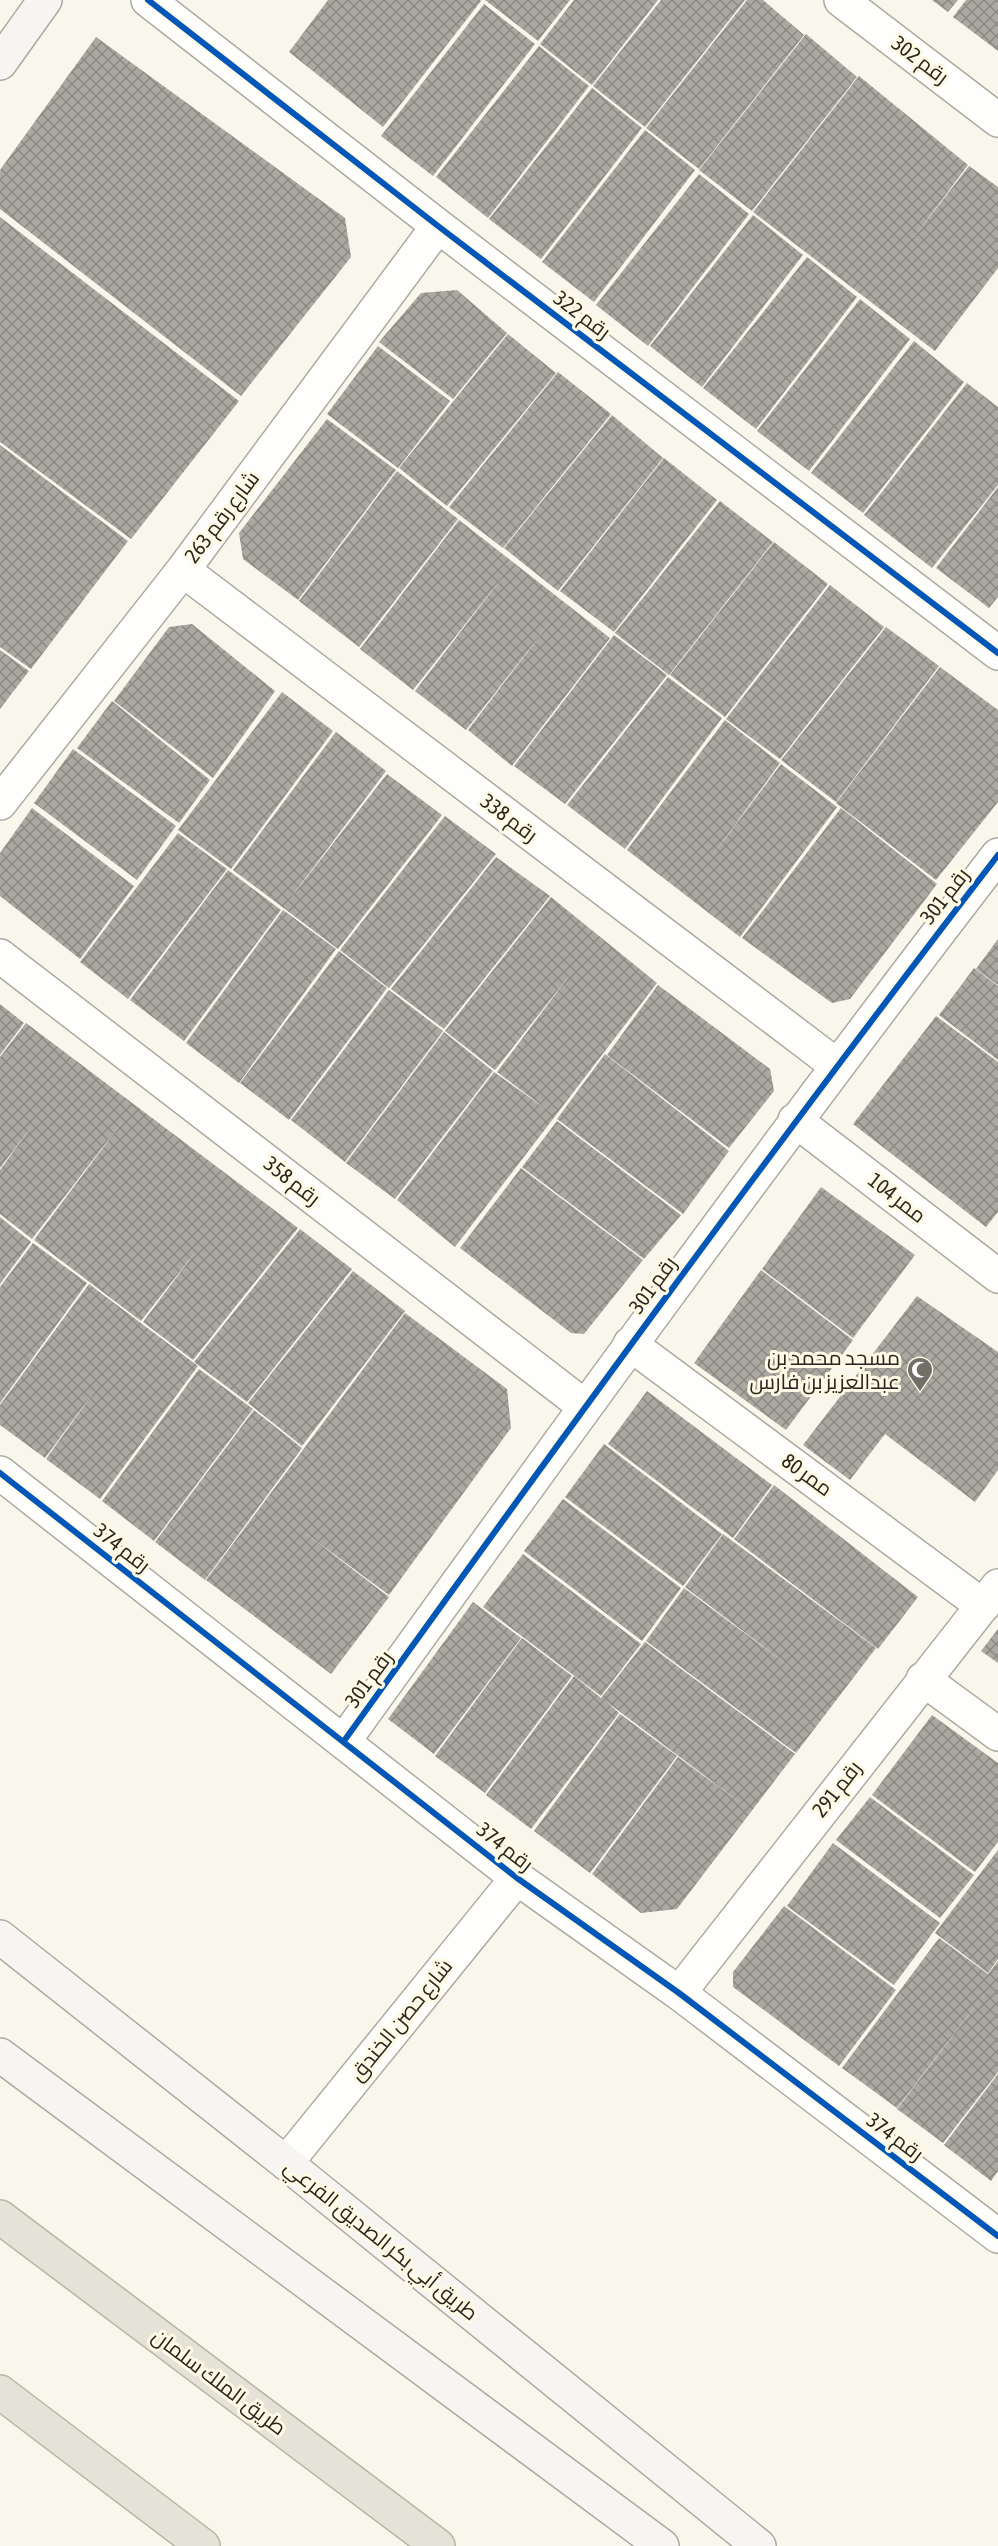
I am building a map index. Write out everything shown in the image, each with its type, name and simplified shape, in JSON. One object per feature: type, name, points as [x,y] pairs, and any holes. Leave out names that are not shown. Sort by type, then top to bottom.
[{"type":"highway","name":"طريق الملك سلمان","points":[[0,2217],[438,2546]]},
{"type":"highway","points":[[0,2392],[203,2546]]},
{"type":"main road","points":[[0,63],[45,0]]},
{"type":"main road","name":"طريق أبي بكر الصديق الفرعي","points":[[0,1937],[286,2163],[759,2546]]},
{"type":"main road","points":[[0,2055],[662,2546]]},
{"type":"street","name":"رقم 322","points":[[148,0],[438,226],[998,652]]},
{"type":"street","name":"رقم 302","points":[[841,0],[998,120]]},
{"type":"street","name":"شارع رقم 263","points":[[0,803],[183,570],[438,226]]},
{"type":"street","name":"رقم 338","points":[[183,570],[836,1065]]},
{"type":"street","name":"رقم 301","points":[[344,1741],[584,1406],[795,1120],[998,855]]},
{"type":"street","name":"رقم 358","points":[[0,956],[584,1406]]},
{"type":"street","name":"ممر 104","points":[[795,1120],[998,1276]]},
{"type":"street","name":"ممر 80","points":[[630,1344],[991,1596]]},
{"type":"street","name":"رقم 374","points":[[0,1473],[517,1878],[679,1993],[998,2236]]},
{"type":"street","name":"رقم 291","points":[[679,1993],[923,1678],[991,1596]]},
{"type":"street","points":[[923,1678],[998,1734]]},
{"type":"street","name":"شارع حصن الخندق","points":[[286,2163],[517,1878]]},
{"type":"building","points":[[328,0],[481,1],[383,127],[289,52]]},
{"type":"building","points":[[485,0],[570,0],[538,41]]},
{"type":"building","points":[[574,0],[658,0],[592,85],[540,44]]},
{"type":"building","points":[[661,0],[745,0],[645,127],[593,86]]},
{"type":"building","points":[[747,0],[763,0],[804,35],[699,169],[646,128]]},
{"type":"building","points":[[932,0],[958,0],[948,12]]},
{"type":"building","points":[[966,0],[998,0],[998,51],[953,17]]},
{"type":"building","points":[[484,4],[535,44],[433,176],[381,136]]},
{"type":"building","points":[[806,34],[857,77],[752,211],[699,170]]},
{"type":"building","points":[[96,37],[345,218],[351,257],[241,396],[0,209],[0,170]]},
{"type":"building","points":[[539,46],[589,86],[488,218],[436,177]]},
{"type":"building","points":[[859,76],[968,165],[914,237],[969,166],[998,187],[998,268],[935,351],[753,212]]},
{"type":"building","points":[[592,88],[642,128],[541,259],[489,219]]},
{"type":"building","points":[[645,130],[695,170],[594,302],[542,262]]},
{"type":"building","points":[[699,174],[749,214],[648,346],[596,305]]},
{"type":"building","points":[[753,215],[803,255],[702,387],[650,346]]},
{"type":"building","points":[[0,217],[239,401],[131,539],[0,442]]},
{"type":"building","points":[[807,257],[857,297],[756,429],[703,388]]},
{"type":"building","points":[[457,290],[507,333],[453,399],[379,342],[421,293]]},
{"type":"building","points":[[860,299],[910,339],[809,471],[757,431]]},
{"type":"building","points":[[508,334],[556,373],[447,506],[399,468]]},
{"type":"building","points":[[914,341],[964,382],[863,513],[811,473]]},
{"type":"building","points":[[378,346],[450,401],[398,468],[327,414]]},
{"type":"building","points":[[558,372],[611,414],[503,548],[449,507]]},
{"type":"building","points":[[967,383],[998,407],[998,485],[932,568],[864,515]]},
{"type":"building","points":[[612,415],[663,458],[558,591],[504,548]]},
{"type":"building","points":[[327,419],[396,470],[298,600],[243,559],[239,533]]},
{"type":"building","points":[[0,445],[128,541],[31,669],[0,647]]},
{"type":"building","points":[[664,458],[717,500],[614,632],[560,591]]},
{"type":"building","points":[[397,471],[458,519],[359,647],[299,601]]},
{"type":"building","points":[[998,487],[998,597],[989,608],[936,568]]},
{"type":"building","points":[[720,501],[773,542],[669,675],[615,633]]},
{"type":"building","points":[[459,520],[610,638],[512,766],[468,730],[552,620],[466,730],[415,691],[505,574],[413,690],[360,649]]},
{"type":"building","points":[[774,542],[828,584],[725,717],[670,675]]},
{"type":"building","points":[[830,585],[884,627],[780,759],[726,719]]},
{"type":"building","points":[[192,624],[275,691],[213,778],[114,701],[169,627]]},
{"type":"building","points":[[886,627],[939,666],[836,802],[781,760]]},
{"type":"building","points":[[614,635],[667,675],[565,804],[514,766]]},
{"type":"building","points":[[0,650],[29,671],[0,709]]},
{"type":"building","points":[[940,667],[998,710],[998,802],[936,880],[836,803]]},
{"type":"building","points":[[668,677],[722,718],[625,849],[567,805]]},
{"type":"building","points":[[282,692],[333,731],[231,869],[178,830]]},
{"type":"building","points":[[112,701],[210,780],[179,823],[77,748]]},
{"type":"building","points":[[725,720],[780,763],[710,859],[781,764],[837,807],[740,937],[627,850]]},
{"type":"building","points":[[336,732],[386,771],[286,904],[387,774],[442,815],[338,949],[233,870]]},
{"type":"building","points":[[73,749],[176,826],[137,880],[34,803]]},
{"type":"building","points":[[32,808],[134,886],[80,959],[0,896],[0,853]]},
{"type":"building","points":[[841,808],[937,884],[850,999],[832,1003],[742,938]]},
{"type":"building","points":[[445,816],[496,854],[389,988],[340,950]]},
{"type":"building","points":[[178,833],[227,869],[128,999],[80,962]]},
{"type":"building","points":[[496,857],[550,896],[444,1029],[391,989]]},
{"type":"building","points":[[228,870],[281,910],[184,1041],[130,1000]]},
{"type":"building","points":[[551,897],[657,983],[455,1247],[397,1200],[494,1072],[550,1112],[497,1072],[573,971],[495,1070],[445,1031]]},
{"type":"building","points":[[283,910],[336,949],[239,1083],[186,1043]]},
{"type":"building","points":[[998,939],[998,985],[976,969]]},
{"type":"building","points":[[339,951],[387,988],[289,1120],[240,1083]]},
{"type":"building","points":[[974,968],[998,986],[998,1060],[939,1015]]},
{"type":"building","points":[[658,985],[770,1069],[774,1091],[729,1148],[607,1055]]},
{"type":"building","points":[[389,990],[443,1031],[345,1162],[291,1120]]},
{"type":"building","points":[[0,1004],[24,1023],[0,1055]]},
{"type":"building","points":[[936,1016],[998,1062],[998,1212],[986,1227],[853,1124]]},
{"type":"building","points":[[26,1023],[298,1228],[193,1360],[143,1322],[197,1250],[141,1321],[34,1240],[126,1117],[32,1239],[0,1214],[0,1170],[32,1126],[0,1168],[0,1057]]},
{"type":"building","points":[[444,1032],[493,1071],[395,1199],[346,1163]]},
{"type":"building","points":[[605,1054],[729,1151],[683,1214],[557,1119]]},
{"type":"building","points":[[557,1121],[681,1215],[644,1259],[522,1167]]},
{"type":"building","points":[[521,1168],[643,1260],[584,1334],[571,1333],[460,1248]]},
{"type":"building","points":[[821,1187],[915,1255],[853,1338],[762,1269]]},
{"type":"building","points":[[0,1217],[31,1242],[0,1284]]},
{"type":"building","points":[[300,1229],[352,1269],[247,1402],[194,1362]]},
{"type":"building","points":[[33,1243],[87,1283],[0,1403],[0,1287]]},
{"type":"building","points":[[761,1270],[853,1340],[786,1430],[694,1363]]},
{"type":"building","points":[[353,1271],[405,1311],[302,1446],[248,1403]]},
{"type":"building","points":[[89,1284],[198,1366],[100,1499],[46,1459],[99,1385],[45,1458],[0,1425],[0,1405]]},
{"type":"building","name":"مسجد محمد بن عبدالعزيز بن فارس","points":[[917,1296],[998,1352],[998,1470],[975,1502],[885,1434],[850,1480],[803,1445]]},
{"type":"building","points":[[405,1313],[507,1389],[511,1428],[389,1595],[300,1529],[389,1597],[331,1674],[206,1580]]},
{"type":"building","points":[[199,1369],[253,1409],[154,1541],[102,1501]]},
{"type":"building","points":[[647,1391],[772,1485],[733,1538],[608,1444]]},
{"type":"building","points":[[254,1410],[302,1448],[205,1580],[155,1542]]},
{"type":"building","points":[[604,1444],[722,1534],[683,1586],[565,1497]]},
{"type":"building","points":[[774,1485],[918,1597],[878,1649],[734,1539]]},
{"type":"building","points":[[563,1499],[681,1588],[642,1641],[524,1551]]},
{"type":"building","points":[[723,1534],[876,1648],[796,1753],[646,1641],[684,1588],[797,1672],[685,1587]]},
{"type":"building","points":[[523,1554],[641,1644],[601,1696],[483,1607]]},
{"type":"building","points":[[473,1602],[521,1638],[434,1754],[388,1719]]},
{"type":"building","points":[[998,1629],[998,1663],[981,1651]]},
{"type":"building","points":[[522,1638],[572,1676],[485,1793],[435,1756]]},
{"type":"building","points":[[645,1642],[795,1754],[677,1909],[641,1913],[592,1874],[678,1757],[746,1807],[607,1702],[619,1713],[531,1829],[486,1795],[574,1676],[601,1698]]},
{"type":"building","points":[[620,1714],[677,1756],[590,1873],[534,1831]]},
{"type":"building","points":[[932,1715],[998,1763],[998,1842],[975,1872],[872,1795]]},
{"type":"building","points":[[870,1797],[974,1875],[940,1918],[836,1840]]},
{"type":"building","points":[[833,1843],[940,1923],[894,1985],[787,1906]]},
{"type":"building","points":[[998,1850],[998,1959],[988,1973],[935,1933]]},
{"type":"building","points":[[784,1906],[896,1990],[839,2066],[733,1987],[733,1972]]},
{"type":"building","points":[[939,1938],[988,1974],[998,1961],[998,2072],[943,2143],[897,2109],[996,1979],[897,2108],[842,2068]]},
{"type":"building","points":[[998,2074],[998,2171],[991,2181],[944,2145]]},
{"type":"cycle path","points":[[148,0],[438,226],[998,653]]},
{"type":"cycle path","points":[[344,1741],[667,1295],[998,855]]},
{"type":"cycle path","points":[[0,1473],[517,1878],[679,1993],[998,2236]]},
{"type":"place","name":"مسجد محمد بن عبدالعزيز بن فارس","points":[[920,1393]]}]
